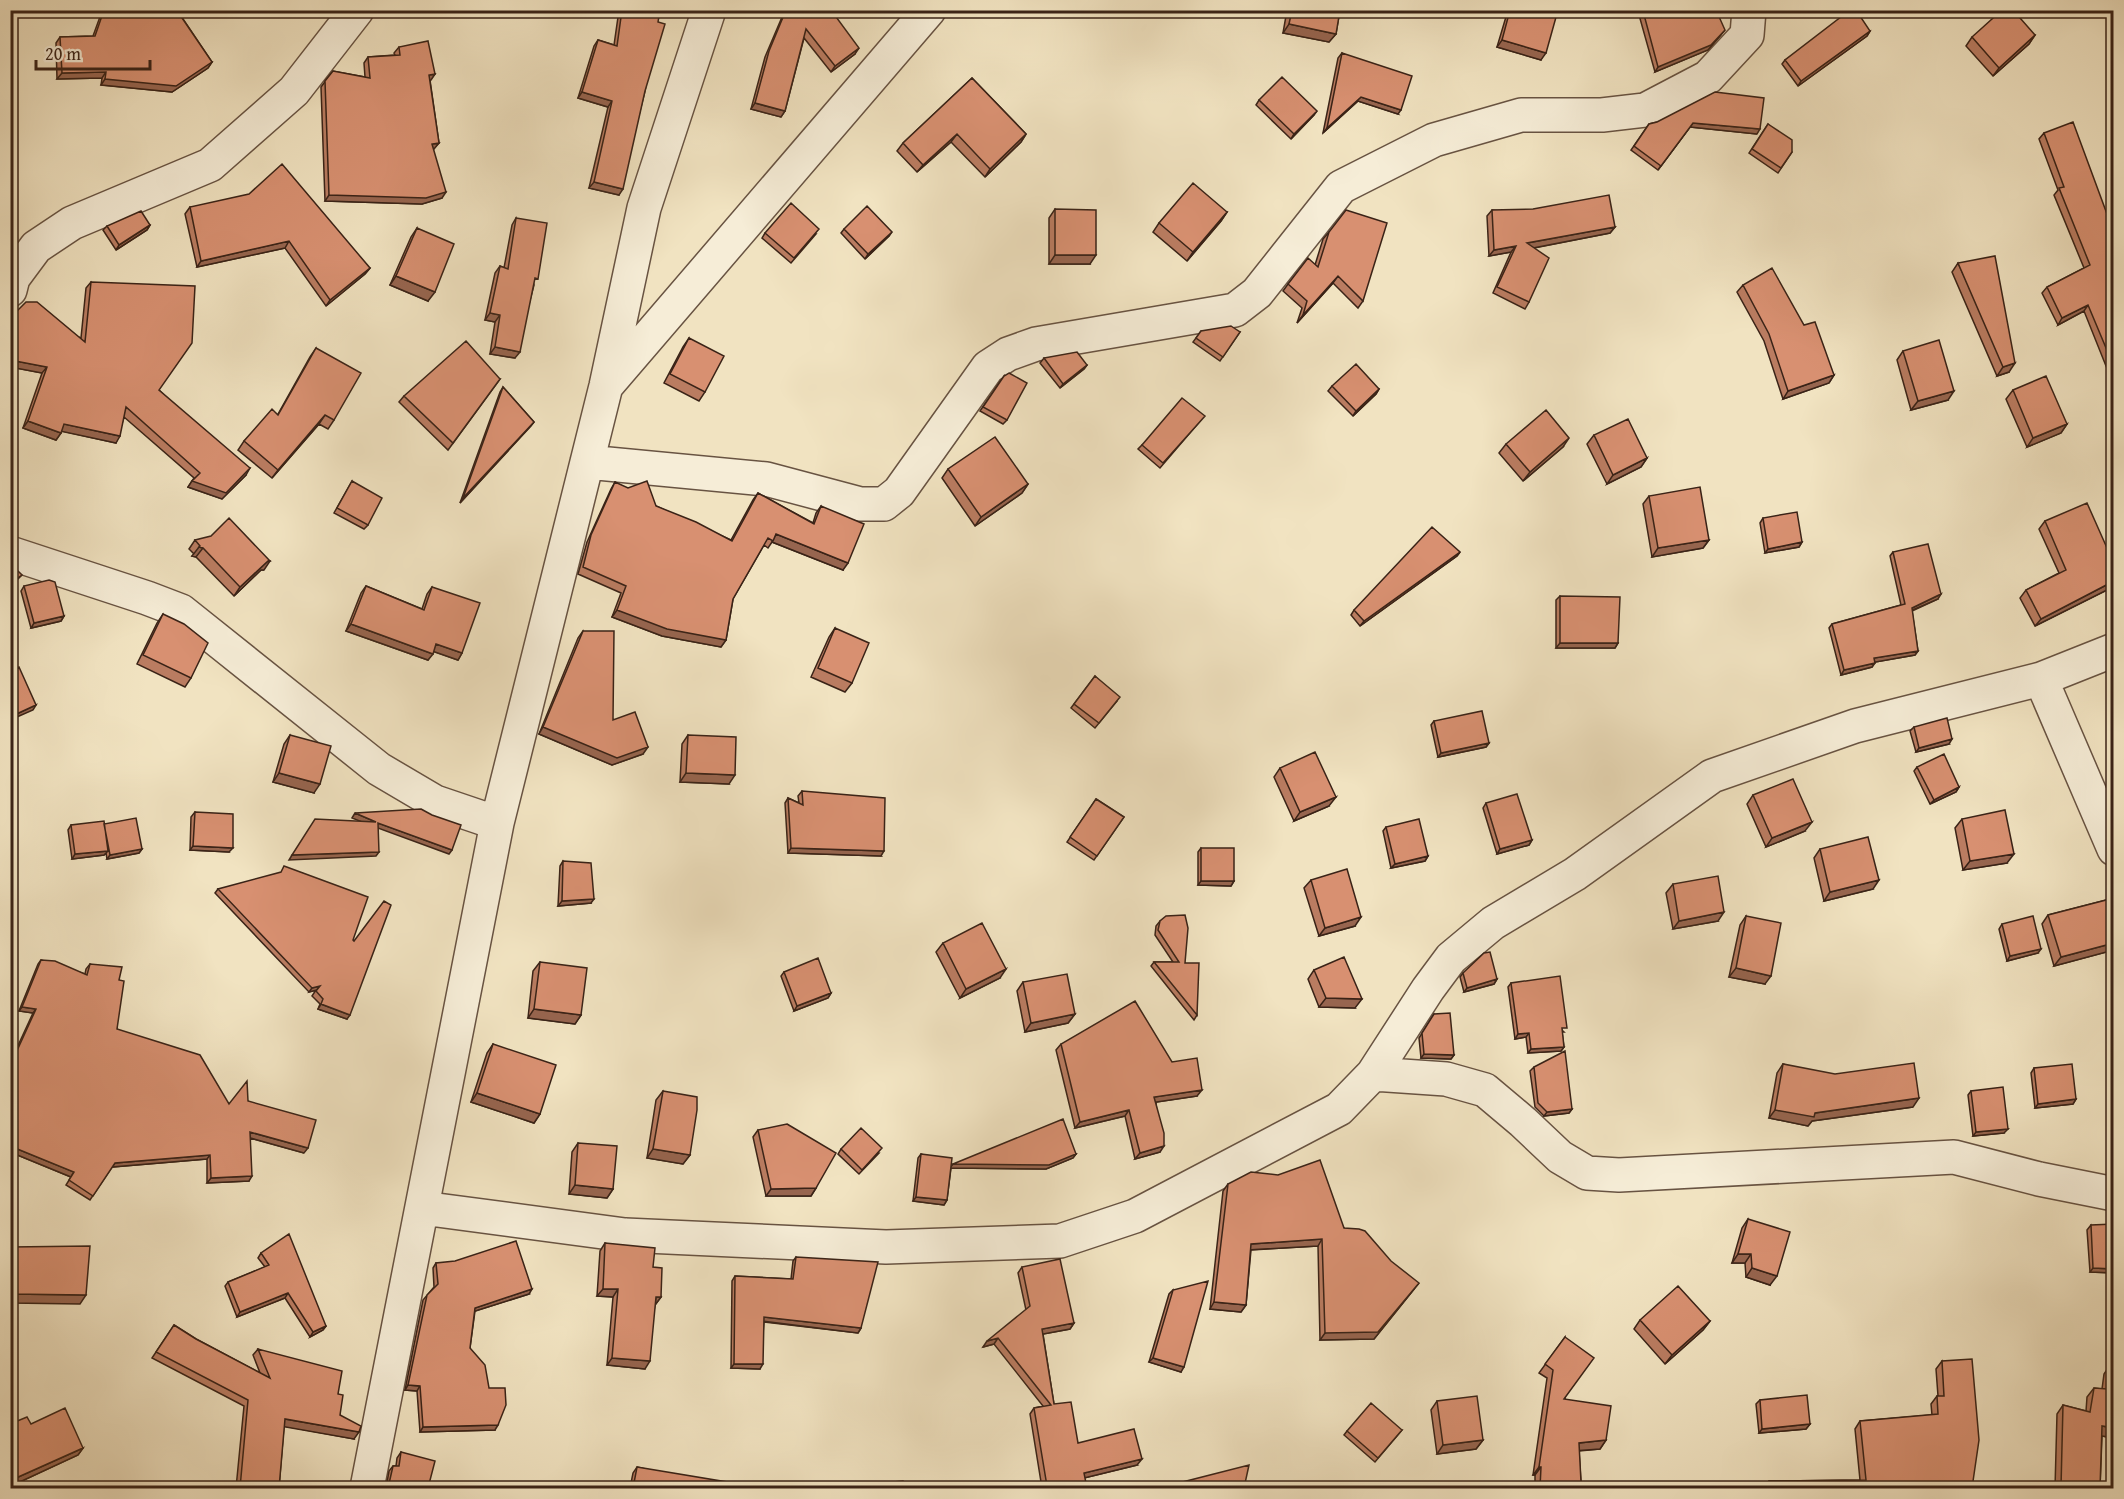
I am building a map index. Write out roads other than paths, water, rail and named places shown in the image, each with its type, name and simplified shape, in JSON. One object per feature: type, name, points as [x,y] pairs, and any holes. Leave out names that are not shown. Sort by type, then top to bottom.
[{"type":"street","points":[[10,290],[13,278],[36,247],[72,224],[210,165],[294,91],[357,10]]},
{"type":"street","points":[[367,1488],[496,823],[606,386],[644,208],[709,10]]},
{"type":"street","points":[[606,386],[874,76],[928,10]]},
{"type":"street","points":[[587,462],[766,479],[860,504],[884,504],[900,492],[988,367],[1008,354],[1036,344],[1235,310],[1257,293],[1341,187],[1434,140],[1521,115],[1602,115],[1645,110],[1708,77],[1747,36],[1749,10]]},
{"type":"street","points":[[10,553],[181,611],[379,769],[435,802],[496,823]]},
{"type":"street","points":[[422,1208],[625,1235],[886,1247],[1060,1241],[1135,1216],[1339,1109],[1373,1074],[1451,958],[1493,922],[1575,874],[1712,776],[1855,726],[2041,679],[2114,650]]},
{"type":"street","points":[[2041,679],[2114,849]]},
{"type":"street","points":[[1373,1074],[1446,1079],[1485,1090],[1560,1157],[1587,1173],[1619,1176],[1954,1158],[2039,1179],[2114,1194]]}]
